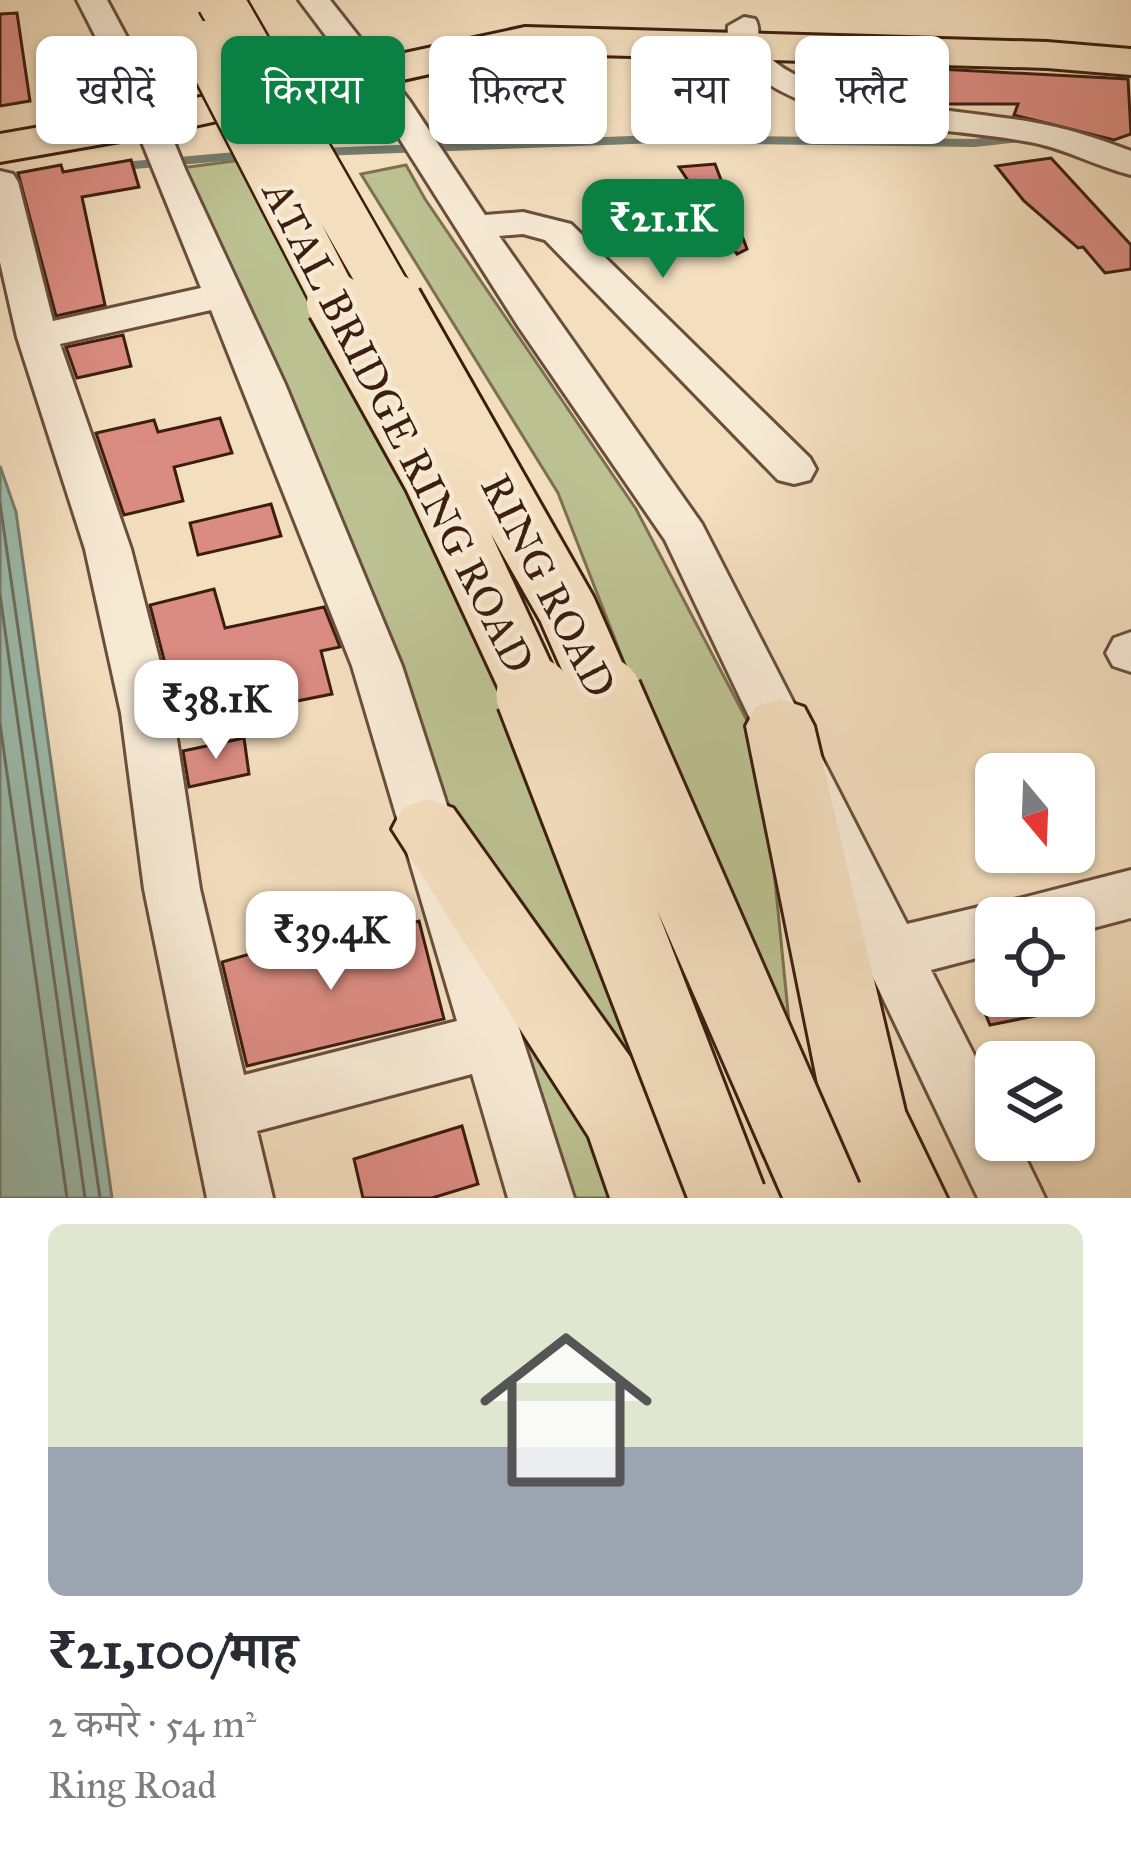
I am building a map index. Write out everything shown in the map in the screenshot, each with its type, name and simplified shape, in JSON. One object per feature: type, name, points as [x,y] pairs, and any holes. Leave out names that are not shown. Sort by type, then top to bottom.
[{"type":"main road","name":"ATAL BRIDGE RING ROAD","points":[[180,0],[322,278],[433,478],[516,648],[728,1198]]},
{"type":"main road","name":"RING ROAD","points":[[220,0],[384,280],[567,609],[824,1198]]},
{"type":"main road","points":[[771,37],[1131,45]]},
{"type":"main road","points":[[405,57],[525,40],[631,38]]},
{"type":"main road","points":[[771,38],[1131,62]]},
{"type":"main road","points":[[0,126],[36,128]]},
{"type":"main road","points":[[0,148],[51,144]]},
{"type":"main road","points":[[780,726],[866,1119],[904,1198]]},
{"type":"main road","points":[[428,829],[624,1117],[653,1198]]},
{"type":"street","points":[[92,0],[108,36]]},
{"type":"street","points":[[314,0],[343,36]]},
{"type":"street","points":[[771,71],[827,99],[1041,134],[1131,164]]},
{"type":"street","points":[[405,121],[686,536],[1012,1198]]},
{"type":"street","points":[[157,144],[264,384],[377,666],[541,1198]]},
{"type":"street","points":[[1,185],[37,337],[113,569],[147,713],[172,889],[240,1198]]},
{"type":"street","points":[[475,227],[523,223],[558,232],[794,469]]},
{"type":"street","points":[[37,337],[223,295]]},
{"type":"street","points":[[1095,903],[1131,894]]},
{"type":"street","points":[[892,954],[975,933]]},
{"type":"street","points":[[220,1111],[494,1040]]},
{"type":"green space","points":[[249,159],[541,651],[733,1198],[566,1198],[181,168]]},
{"type":"green space","points":[[406,165],[636,509],[762,749],[792,1052],[669,778],[558,493],[361,174]]},
{"type":"water","points":[[0,466],[16,512],[112,1198],[0,1198]]},
{"type":"building","points":[[17,13],[30,101],[0,106],[0,14]]},
{"type":"building","points":[[949,70],[1128,79],[1131,134],[1114,140],[1014,115],[1018,104],[949,104]]},
{"type":"building","points":[[1051,158],[1131,245],[1131,269],[1105,273],[1083,247],[1078,248],[1024,201],[996,166]]},
{"type":"building","points":[[131,160],[139,187],[82,197],[105,305],[56,316],[18,173],[61,165],[63,172]]},
{"type":"building","points":[[715,164],[747,249],[737,254],[679,167]]},
{"type":"building","points":[[123,335],[131,366],[77,378],[66,347]]},
{"type":"building","points":[[220,418],[232,453],[174,467],[183,501],[124,515],[96,433],[154,420],[158,432]]},
{"type":"building","points":[[271,504],[281,536],[198,555],[190,523]]},
{"type":"building","points":[[214,589],[225,628],[324,607],[340,647],[321,651],[332,694],[282,704],[285,718],[244,728],[230,667],[169,679],[150,605]]},
{"type":"building","points":[[244,738],[249,774],[189,787],[183,751]]},
{"type":"building","points":[[419,921],[444,1019],[247,1066],[222,962],[292,942],[295,954]]},
{"type":"building","points":[[987,1017],[1030,1017],[990,1025]]},
{"type":"building","points":[[462,1126],[478,1184],[432,1198],[363,1198],[354,1159]]},
{"type":"waterway","points":[[320,152],[658,139],[974,143],[1021,138]]},
{"type":"waterway","points":[[123,166],[247,155]]}]
